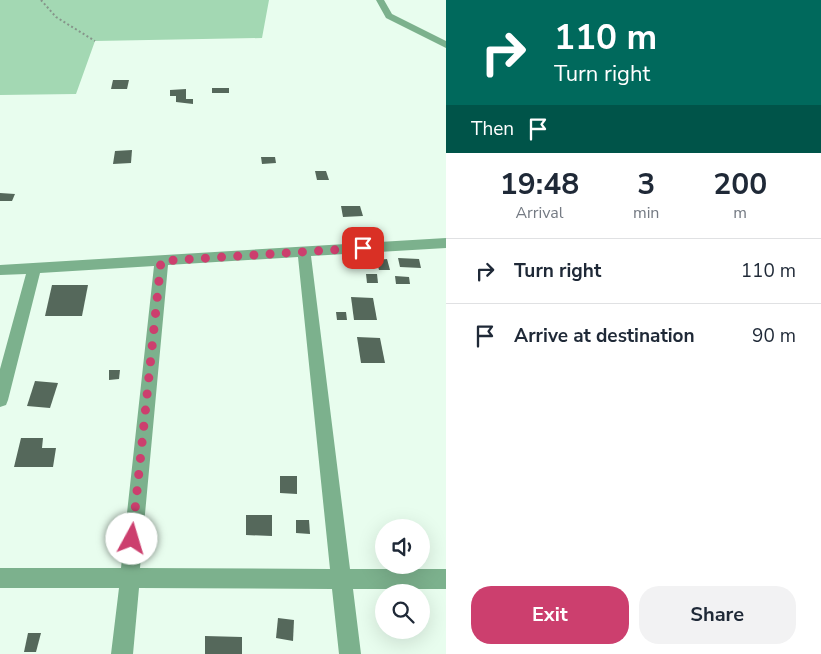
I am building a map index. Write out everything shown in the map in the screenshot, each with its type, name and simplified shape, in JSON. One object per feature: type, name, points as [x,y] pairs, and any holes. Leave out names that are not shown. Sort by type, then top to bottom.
[{"type":"street","points":[[380,0],[389,16],[446,45]]},
{"type":"street","points":[[0,270],[304,252],[445,248]]},
{"type":"street","points":[[304,252],[350,654]]},
{"type":"street","points":[[122,654],[128,578],[161,261]]},
{"type":"street","points":[[0,400],[34,268]]},
{"type":"street","points":[[0,578],[446,579]]},
{"type":"path","points":[[41,0],[56,17],[95,41]]},
{"type":"green space","points":[[0,0],[269,0],[262,38],[95,41],[76,94],[0,95]]},
{"type":"building","points":[[113,80],[129,80],[127,89],[111,89]]},
{"type":"building","points":[[212,88],[229,88],[229,93],[212,93]]},
{"type":"building","points":[[186,89],[186,99],[193,99],[193,104],[176,102],[176,96],[170,96],[170,90]]},
{"type":"building","points":[[132,150],[131,163],[113,164],[115,151]]},
{"type":"building","points":[[261,157],[275,157],[276,163],[262,164]]},
{"type":"building","points":[[315,171],[326,171],[329,180],[317,180]]},
{"type":"building","points":[[0,193],[15,194],[12,201],[0,201]]},
{"type":"building","points":[[341,206],[360,206],[363,216],[343,217]]},
{"type":"building","points":[[398,258],[419,259],[421,268],[400,267]]},
{"type":"building","points":[[387,259],[390,270],[379,270],[376,260]]},
{"type":"building","points":[[366,274],[377,274],[378,283],[367,283]]},
{"type":"building","points":[[395,276],[409,277],[410,284],[396,284]]},
{"type":"building","points":[[52,285],[88,285],[82,316],[45,316]]},
{"type":"building","points":[[351,297],[373,298],[377,320],[354,320]]},
{"type":"building","points":[[336,312],[346,312],[347,320],[337,320]]},
{"type":"building","points":[[357,337],[380,338],[385,363],[361,363]]},
{"type":"building","points":[[109,370],[120,370],[119,379],[109,380]]},
{"type":"building","points":[[35,381],[58,383],[50,408],[27,406]]},
{"type":"building","points":[[21,438],[43,438],[42,448],[56,448],[53,467],[14,467]]},
{"type":"building","points":[[280,476],[297,476],[297,494],[280,493]]},
{"type":"building","points":[[246,515],[272,515],[272,536],[246,535]]},
{"type":"building","points":[[296,520],[309,520],[310,534],[296,533]]},
{"type":"building","points":[[278,618],[294,620],[293,641],[276,638]]},
{"type":"building","points":[[28,633],[41,633],[36,652],[24,652]]},
{"type":"building","points":[[205,636],[242,637],[242,654],[205,654]]},
{"type":"route","points":[[132,539],[161,261],[363,248]]}]
